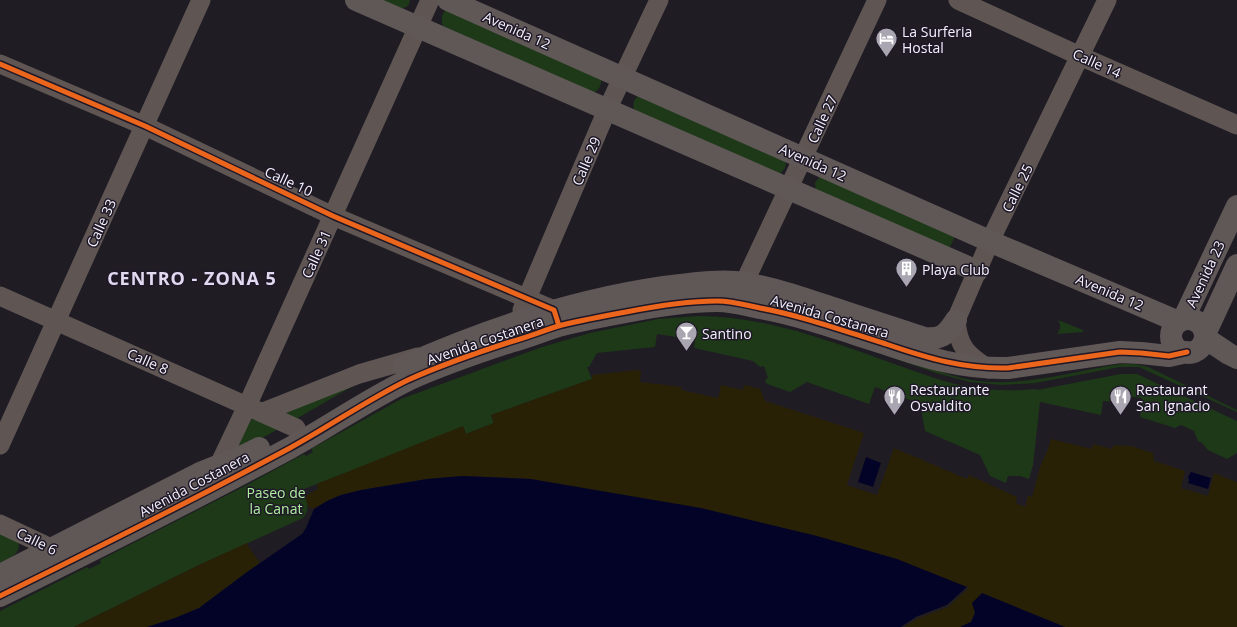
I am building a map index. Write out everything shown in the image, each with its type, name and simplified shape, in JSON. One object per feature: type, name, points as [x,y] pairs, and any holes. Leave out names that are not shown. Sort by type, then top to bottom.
[{"type":"main road","points":[[356,0],[977,271]]},
{"type":"main road","name":"Avenida 12","points":[[448,0],[990,241],[1181,321]]},
{"type":"main road","name":"Avenida 23","points":[[1181,321],[1237,206]]},
{"type":"main road","name":"Avenida 23","points":[[1198,344],[1237,265]]},
{"type":"main road","name":"Avenida Costanera","points":[[0,575],[200,473],[217,476],[291,447],[409,380],[491,348],[556,318],[583,303],[656,288],[702,283],[744,283],[798,297],[924,338],[937,338],[942,336],[948,331],[956,320]]},
{"type":"main road","name":"Avenida Costanera","points":[[0,596],[74,559],[217,476],[245,455],[296,428],[362,388],[433,353],[516,323],[654,306],[704,301],[720,301],[768,309],[804,318],[935,360],[953,364],[989,368],[1029,366],[1120,352],[1169,356],[1198,344]]},
{"type":"main road","points":[[1198,344],[1203,328],[1197,321],[1192,319],[1181,321],[1172,330],[1172,340],[1178,348],[1198,344],[1233,356]]},
{"type":"street","name":"Calle 33","points":[[0,445],[201,0]]},
{"type":"street","name":"Calle 31","points":[[217,476],[255,409],[333,216],[430,0]]},
{"type":"street","name":"Calle 29","points":[[516,323],[607,110],[659,0]]},
{"type":"street","name":"Calle 27","points":[[735,303],[877,0]]},
{"type":"street","name":"Calle 14","points":[[958,0],[1080,56],[1237,125]]},
{"type":"street","name":"Calle 25","points":[[956,320],[990,241],[1107,0]]},
{"type":"street","name":"Calle 10","points":[[0,64],[145,126],[333,216],[527,299],[556,318]]},
{"type":"street","name":"Calle 8","points":[[0,296],[296,428]]},
{"type":"street","points":[[956,320],[959,341],[964,349],[989,368]]},
{"type":"street","points":[[255,409],[359,374],[433,353]]},
{"type":"street","name":"Calle 6","points":[[0,524],[74,559]]},
{"type":"green space","points":[[378,0],[410,0],[408,6],[401,9]]},
{"type":"green space","points":[[447,9],[601,78],[600,87],[593,93],[443,26],[442,17]]},
{"type":"green space","points":[[640,94],[786,162],[785,168],[780,174],[635,112],[634,102]]},
{"type":"green space","points":[[820,176],[957,232],[947,253],[816,194],[815,183]]},
{"type":"green space","points":[[697,308],[723,309],[749,313],[800,324],[944,373],[971,380],[990,382],[1027,381],[1120,364],[1141,365],[1237,410],[1237,412],[1139,367],[1120,367],[1035,383],[1002,385],[970,382],[936,373],[821,333],[753,316],[697,310],[657,314],[579,331],[528,346],[413,388],[243,481],[0,605],[0,603],[280,458],[371,406],[412,385],[539,340],[579,328],[657,311]]},
{"type":"green space","name":"Paseo de la Canat","points":[[698,316],[724,317],[750,321],[801,332],[943,381],[978,388],[1037,390],[1121,374],[1137,374],[1237,421],[1237,453],[1227,459],[1208,450],[1198,441],[1194,431],[1181,425],[1175,428],[1140,417],[1142,398],[1117,395],[1116,402],[1103,401],[1101,415],[1040,402],[1033,465],[1029,479],[1020,476],[1008,476],[1006,483],[990,476],[980,455],[925,431],[920,403],[904,398],[902,402],[885,396],[886,391],[875,387],[869,404],[807,382],[790,392],[767,384],[765,380],[768,378],[764,366],[760,367],[753,361],[694,348],[695,340],[657,334],[655,347],[597,353],[589,367],[587,367],[592,379],[491,415],[494,423],[466,434],[463,427],[304,489],[308,508],[306,515],[303,518],[199,565],[74,627],[0,627],[0,611],[87,567],[89,569],[101,563],[100,560],[304,454],[306,456],[313,452],[311,449],[401,399],[542,347],[590,333],[658,319]]},
{"type":"green space","points":[[1058,320],[1083,330],[1083,332],[1057,334],[1060,327]]},
{"type":"green space","points":[[360,382],[296,419],[281,414]]},
{"type":"green space","points":[[254,418],[280,428],[232,455],[251,420]]},
{"type":"green space","points":[[0,532],[18,541],[19,545],[17,552],[14,555],[0,563]]},
{"type":"sand","points":[[637,370],[641,371],[640,382],[682,387],[681,390],[718,398],[721,385],[743,390],[744,385],[760,389],[765,401],[864,433],[847,485],[877,495],[894,448],[967,479],[969,475],[1017,497],[1016,503],[1025,507],[1028,495],[1032,497],[1040,467],[1051,439],[1092,449],[1093,444],[1112,449],[1114,445],[1131,446],[1153,453],[1154,461],[1185,471],[1181,488],[1208,496],[1214,473],[1237,482],[1237,627],[1065,627],[982,594],[971,622],[960,627],[901,627],[916,617],[531,479],[462,476],[427,479],[361,490],[341,495],[314,509],[308,507],[305,496],[318,489],[317,484],[463,426],[466,434],[494,423],[491,415],[592,379],[592,375]]},
{"type":"sand","points":[[247,543],[260,563],[199,608],[147,627],[74,627],[199,565]]},
{"type":"water","points":[[866,457],[881,463],[873,487],[858,482]]},
{"type":"water","points":[[1191,472],[1211,478],[1208,489],[1188,483],[1188,477]]},
{"type":"water","points":[[462,476],[531,479],[701,508],[817,536],[897,559],[967,587],[947,605],[916,617],[901,627],[147,627],[199,608],[247,572],[302,534],[314,509],[327,501],[341,495],[361,490],[427,479]]},
{"type":"water","points":[[982,593],[1065,627],[960,627],[971,622],[975,613],[972,603]]},
{"type":"pier","points":[[967,587],[969,588],[948,607],[901,627],[916,617],[947,605]]},
{"type":"cycle path","points":[[0,64],[145,126],[333,216],[554,310],[559,326]]},
{"type":"cycle path","points":[[0,596],[146,523],[290,448],[408,380],[484,350],[562,325],[586,320],[672,304],[706,301],[739,303],[808,319],[916,354],[946,362],[992,368],[1008,368],[1120,352],[1169,356],[1187,352]]},
{"type":"place","name":"La Surferia Hostal","points":[[887,58]]},
{"type":"place","name":"Playa Club","points":[[907,288]]},
{"type":"place","name":"Santino","points":[[687,352]]},
{"type":"place","name":"Restaurante Osvaldito","points":[[895,416]]},
{"type":"place","name":"Restaurant San Ignacio","points":[[1120,416]]},
{"type":"district","name":"CENTRO - ZONA 5","points":[[192,278]]}]
